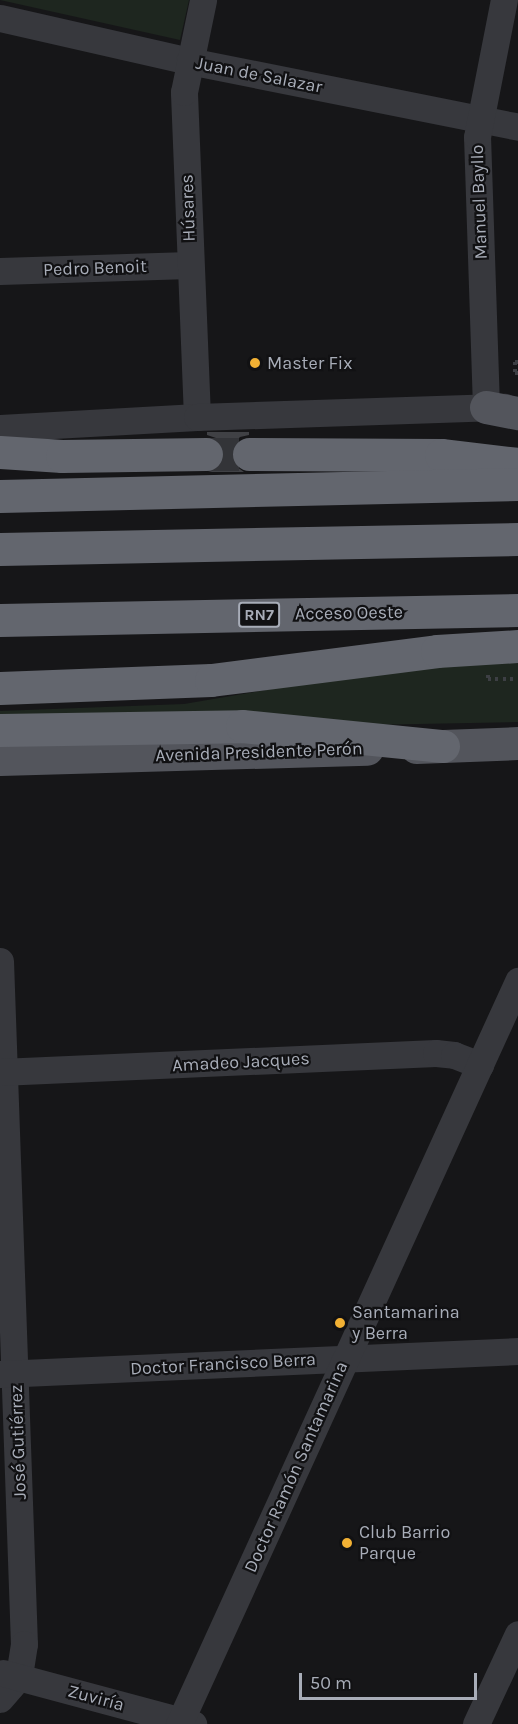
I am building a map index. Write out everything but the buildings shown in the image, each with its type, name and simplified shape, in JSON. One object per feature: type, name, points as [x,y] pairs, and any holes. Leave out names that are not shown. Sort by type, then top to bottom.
[{"type":"highway","points":[[0,452],[62,456],[206,454]]},
{"type":"highway","points":[[249,454],[441,455],[518,464]]},
{"type":"highway","points":[[0,496],[518,484]]},
{"type":"highway","points":[[0,549],[518,539]]},
{"type":"highway","name":"Acceso Oeste","points":[[0,620],[518,610]]},
{"type":"highway","points":[[0,688],[211,680],[436,651],[518,646]]},
{"type":"highway","points":[[0,730],[242,726],[443,746]]},
{"type":"main road","points":[[486,407],[518,413]]},
{"type":"main road","name":"Avenida Presidente Perón","points":[[0,759],[518,743]]},
{"type":"street","name":"Húsares","points":[[197,417],[189,265],[184,92],[203,0]]},
{"type":"street","name":"Manuel Bayllo","points":[[486,407],[477,137],[504,0]]},
{"type":"street","name":"Juan de Salazar","points":[[0,18],[189,61],[518,127]]},
{"type":"street","name":"Pedro Benoit","points":[[0,272],[189,265]]},
{"type":"street","points":[[0,428],[197,417],[518,407]]},
{"type":"street","name":"José Gutiérrez","points":[[0,961],[8,1374],[24,1644],[10,1675]]},
{"type":"street","name":"Doctor Ramón Santamarina","points":[[184,1723],[346,1358],[518,981]]},
{"type":"street","name":"Amadeo Jacques","points":[[2,1072],[436,1053],[454,1055],[480,1065]]},
{"type":"street","name":"Doctor Francisco Berra","points":[[8,1374],[518,1351]]},
{"type":"street","points":[[476,1724],[518,1634]]},
{"type":"street","points":[[0,1699],[10,1675]]},
{"type":"street","name":"Zuviría","points":[[10,1675],[184,1723]]},
{"type":"path","points":[[516,362],[515,373],[518,373]]},
{"type":"path","points":[[488,679],[518,679]]},
{"type":"shaded area","points":[[0,0],[189,0],[180,40]]},
{"type":"shaded area","points":[[518,660],[518,722],[365,725],[0,718],[0,711],[184,704],[348,676]]},
{"type":"tunnel","points":[[206,454],[249,454]]},
{"type":"place","name":"Master Fix","points":[[255,363]]},
{"type":"place","name":"Santamarina y Berra","points":[[340,1323]]},
{"type":"place","name":"Club Barrio Parque","points":[[347,1543]]}]
